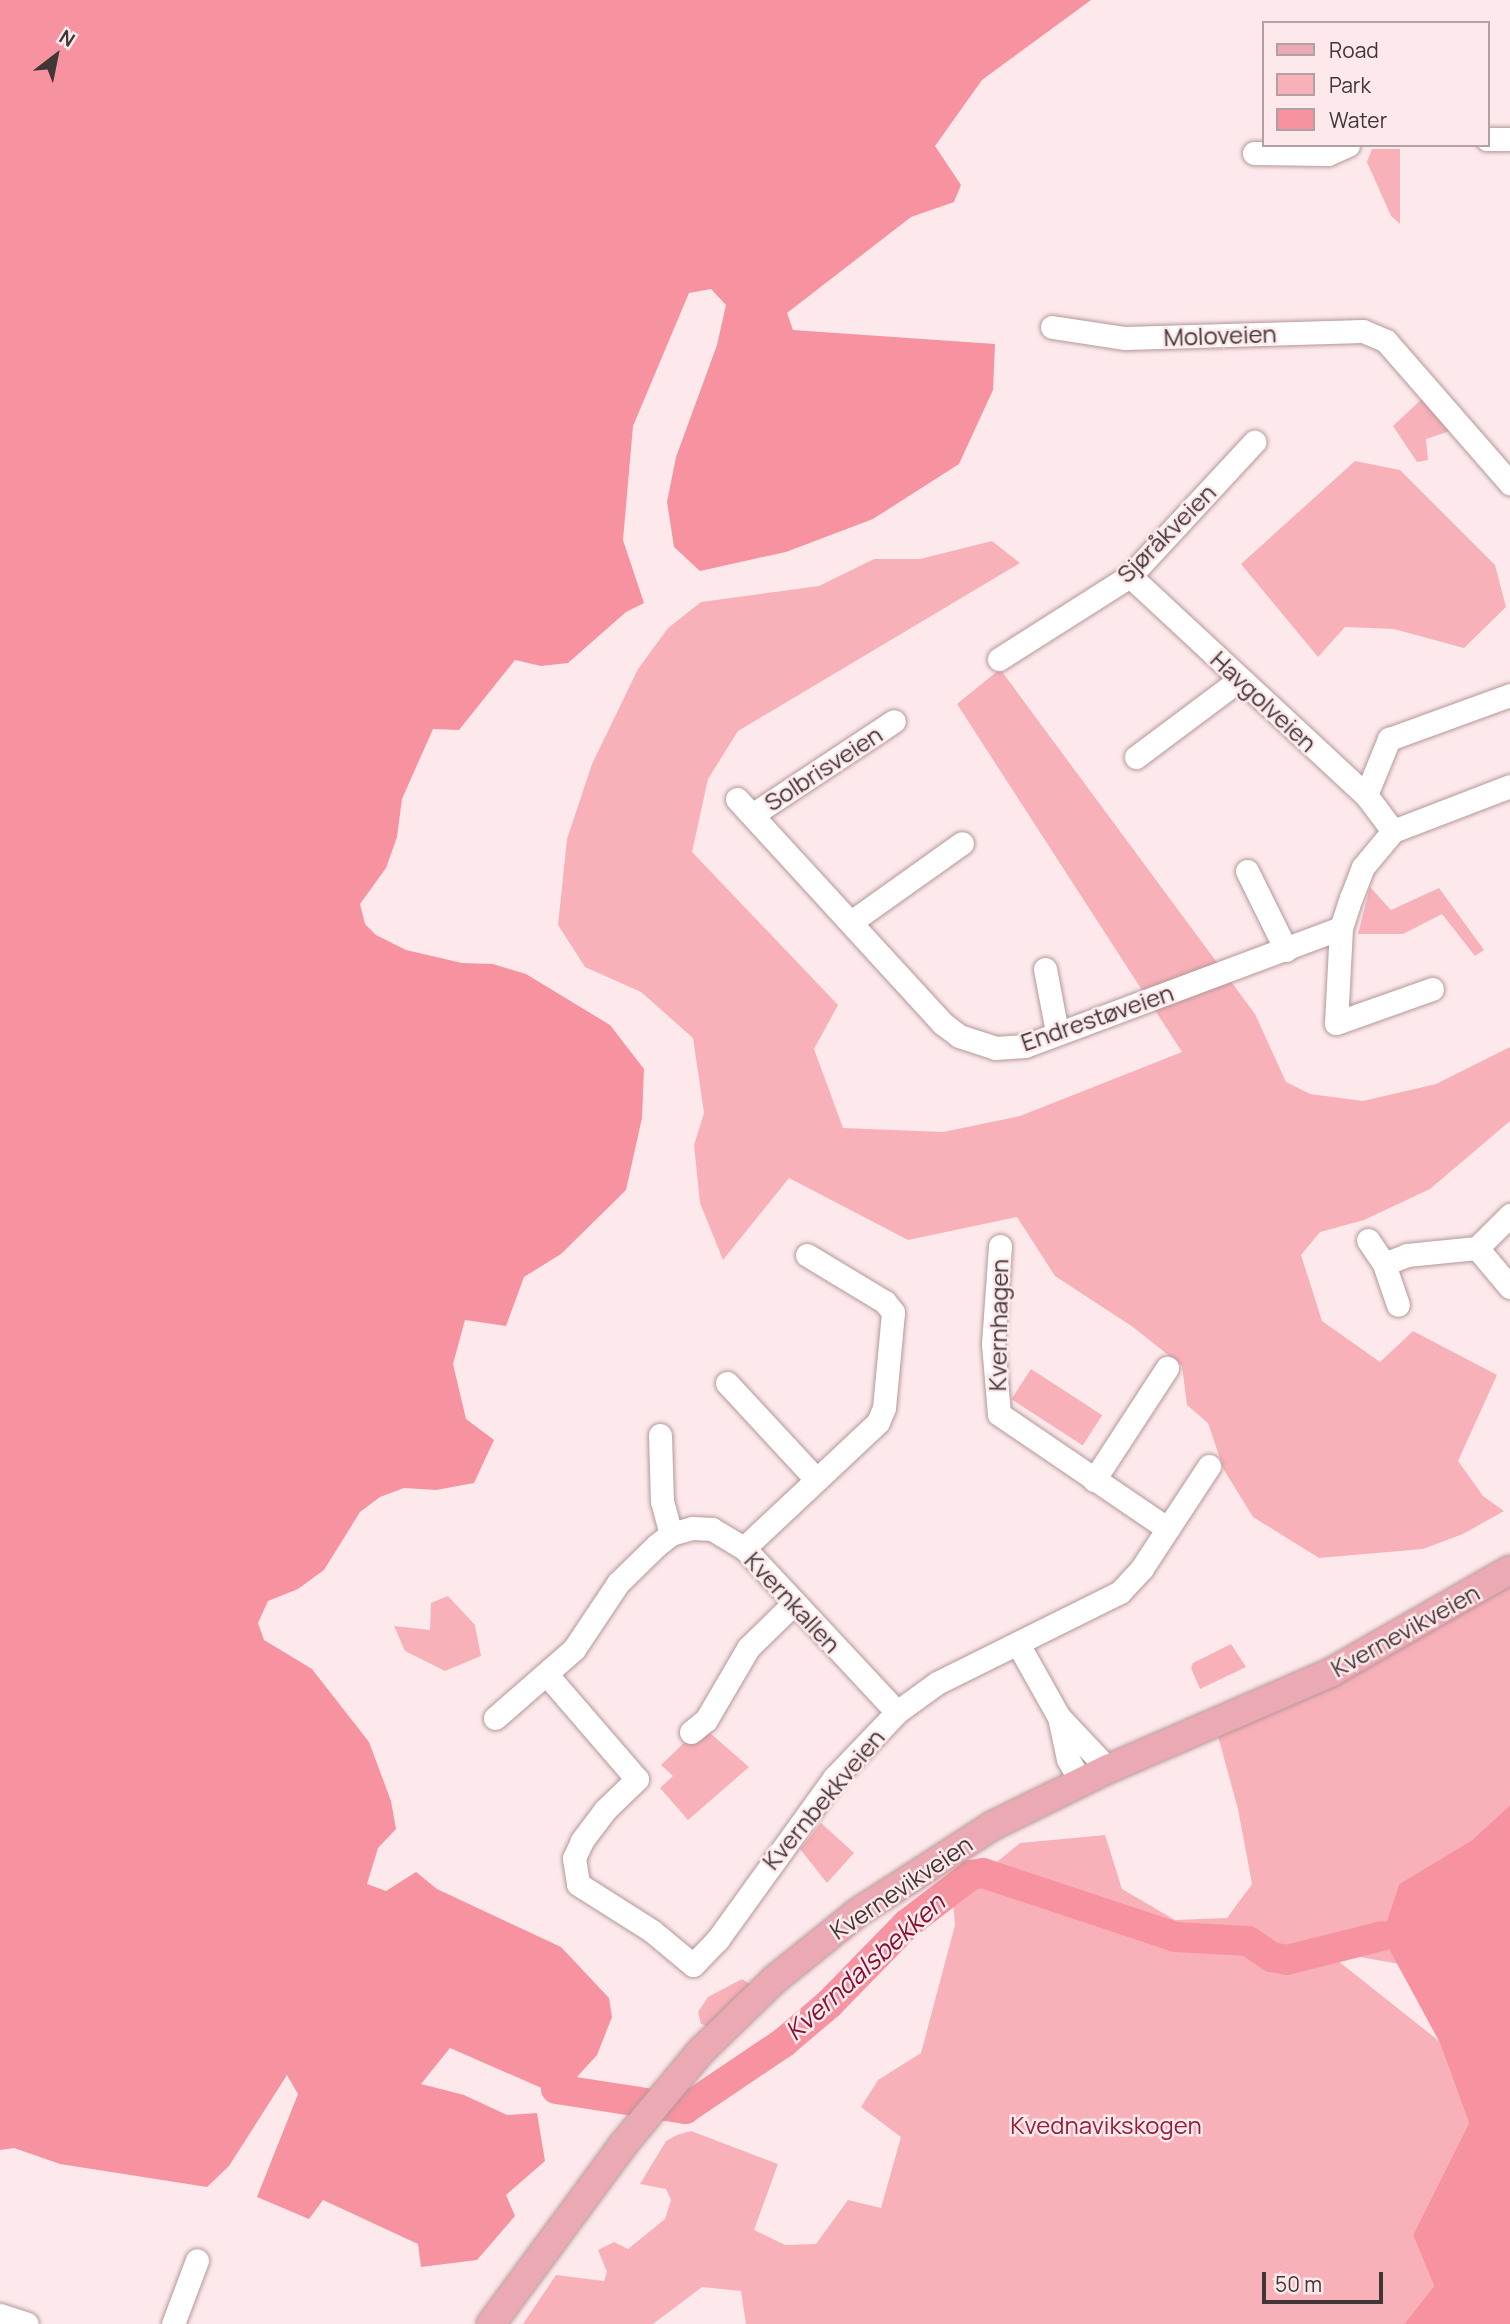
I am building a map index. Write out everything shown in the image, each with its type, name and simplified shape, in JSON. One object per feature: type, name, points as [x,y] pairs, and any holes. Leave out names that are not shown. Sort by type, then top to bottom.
[{"type":"main road","name":"Kvernevikveien","points":[[491,2324],[658,2100],[774,1980],[858,1913],[943,1854],[1080,1782],[1329,1673],[1510,1570]]},
{"type":"street","points":[[1489,139],[1510,139]]},
{"type":"street","points":[[1254,153],[1328,154],[1344,147]]},
{"type":"street","name":"Moloveien","points":[[1052,327],[1135,338],[1363,331],[1386,341],[1510,483]]},
{"type":"street","name":"Sjøråkveien","points":[[999,659],[1130,576],[1254,442]]},
{"type":"street","name":"Havgolveien","points":[[1130,576],[1366,795],[1393,831]]},
{"type":"street","points":[[1136,757],[1240,680]]},
{"type":"street","points":[[1366,795],[1389,739],[1510,695]]},
{"type":"street","name":"Solbrisveien","points":[[744,807],[894,721]]},
{"type":"street","points":[[1432,989],[1336,1023],[1341,928],[1363,867],[1393,831],[1510,786]]},
{"type":"street","name":"Endrestøveien","points":[[744,807],[959,1036],[995,1048],[1025,1046],[1341,928]]},
{"type":"street","points":[[851,922],[961,843]]},
{"type":"street","points":[[1247,872],[1286,950]]},
{"type":"street","points":[[1045,969],[1057,1032]]},
{"type":"street","points":[[1384,1264],[1407,1255],[1477,1248],[1510,1215]]},
{"type":"street","points":[[1368,1240],[1384,1264],[1398,1305]]},
{"type":"street","name":"Kvernhagen","points":[[1000,1246],[993,1344],[999,1414],[1168,1529]]},
{"type":"street","points":[[1477,1248],[1510,1287]]},
{"type":"street","points":[[744,1548],[878,1422],[889,1379],[893,1312],[885,1302],[807,1255]]},
{"type":"street","points":[[1094,1480],[1167,1368]]},
{"type":"street","points":[[727,1383],[816,1479]]},
{"type":"street","points":[[495,1718],[548,1676],[580,1642],[618,1583],[671,1534],[662,1501],[660,1434]]},
{"type":"street","name":"Kvernbekkveien","points":[[548,1676],[636,1779],[604,1810],[582,1841],[574,1858],[578,1884],[652,1931],[693,1965],[718,1940],[834,1778],[897,1712],[937,1684],[1120,1592],[1168,1529],[1209,1466]]},
{"type":"street","name":"Kvernkallen","points":[[671,1534],[712,1529],[744,1548],[793,1604],[897,1712]]},
{"type":"street","points":[[691,1732],[706,1720],[748,1648],[793,1604]]},
{"type":"street","points":[[1017,1644],[1059,1717],[1108,1769]]},
{"type":"street","points":[[1059,1717],[1068,1759],[1080,1782]]},
{"type":"street","points":[[173,2324],[197,2260]]},
{"type":"street","points":[[0,2315],[26,2324]]},
{"type":"green space","points":[[1372,149],[1400,149],[1400,224],[1391,216],[1367,162]]},
{"type":"green space","points":[[1425,396],[1453,430],[1426,439],[1428,460],[1417,462],[1393,426]]},
{"type":"green space","points":[[1355,461],[1400,470],[1495,565],[1506,607],[1464,648],[1394,629],[1345,627],[1318,657],[1241,564]]},
{"type":"green space","points":[[992,541],[1020,563],[738,731],[708,779],[692,852],[838,1005],[814,1049],[843,1128],[943,1132],[1020,1116],[1182,1052],[957,704],[1000,669],[1255,1014],[1286,1082],[1310,1094],[1363,1101],[1436,1084],[1510,1047],[1510,1121],[1430,1189],[1364,1220],[1320,1232],[1301,1255],[1322,1321],[1380,1362],[1413,1331],[1497,1375],[1458,1461],[1483,1496],[1504,1511],[1463,1534],[1423,1549],[1319,1558],[1253,1517],[1224,1470],[1208,1423],[1187,1405],[1182,1366],[1133,1327],[1055,1276],[1017,1217],[908,1240],[789,1178],[723,1260],[700,1203],[694,1145],[704,1113],[693,1038],[641,992],[585,967],[558,925],[567,839],[592,764],[638,669],[668,628],[701,602],[819,586],[874,559],[920,559]]},
{"type":"green space","points":[[1370,887],[1391,910],[1439,888],[1484,950],[1475,956],[1442,914],[1403,934],[1358,934]]},
{"type":"green space","points":[[1031,1369],[1102,1415],[1083,1445],[1011,1399]]},
{"type":"green space","points":[[1510,1583],[1510,1805],[1472,1840],[1399,1884],[1382,1936],[1399,1964],[1316,1949],[1281,1953],[1261,1937],[1209,1937],[1175,1930],[988,1869],[1020,1843],[1105,1835],[1122,1889],[1175,1920],[1227,1918],[1252,1884],[1238,1809],[1216,1729]]},
{"type":"green space","points":[[448,1596],[475,1625],[481,1656],[445,1671],[405,1651],[394,1626],[430,1630],[431,1603]]},
{"type":"green space","points":[[1231,1644],[1246,1667],[1200,1689],[1191,1668],[1193,1663]]},
{"type":"green space","points":[[710,1733],[749,1767],[688,1820],[660,1788],[673,1776],[661,1765],[689,1738]]},
{"type":"green space","points":[[821,1823],[854,1853],[827,1883],[800,1849]]},
{"type":"green space","name":"Kvednavikskogen","points":[[993,1879],[1154,1932],[1295,1963],[1328,1953],[1439,2041],[1469,2123],[1413,2235],[1434,2286],[1404,2324],[746,2324],[741,2291],[702,2287],[653,2324],[523,2324],[556,2275],[604,2281],[607,2272],[598,2250],[614,2242],[628,2249],[665,2219],[671,2200],[666,2189],[640,2184],[666,2141],[677,2135],[691,2131],[778,2164],[754,2230],[785,2245],[816,2244],[848,2200],[881,2208],[901,2137],[861,2107],[878,2080],[921,2053],[955,1925],[953,1901],[966,1888]]},
{"type":"green space","points":[[742,1979],[750,1984],[708,2026],[701,2024],[698,2012],[708,1997]]},
{"type":"water","points":[[0,0],[1091,0],[982,80],[935,146],[961,185],[954,202],[911,217],[787,313],[793,330],[995,344],[993,390],[959,464],[873,519],[786,552],[700,571],[674,547],[667,502],[676,457],[717,345],[726,305],[711,289],[689,293],[633,426],[623,540],[644,603],[626,612],[568,663],[541,666],[515,660],[459,730],[433,729],[402,799],[397,837],[386,868],[360,904],[365,924],[376,935],[406,950],[462,963],[493,964],[526,974],[610,1025],[644,1069],[642,1118],[626,1190],[561,1254],[524,1277],[506,1326],[465,1320],[453,1364],[466,1419],[494,1440],[474,1483],[436,1490],[404,1488],[380,1497],[360,1512],[324,1570],[298,1589],[268,1601],[258,1623],[264,1640],[312,1669],[369,1742],[391,1801],[396,1829],[378,1848],[367,1884],[386,1891],[416,1872],[437,1889],[561,1947],[609,1998],[612,2017],[597,2055],[575,2079],[557,2078],[553,2093],[450,2048],[421,2084],[464,2095],[507,2115],[537,2113],[545,2161],[506,2195],[515,2216],[477,2260],[421,2267],[418,2244],[323,2200],[309,2219],[257,2197],[298,2094],[287,2075],[229,2166],[207,2187],[60,2164],[14,2148],[0,2150]]},
{"type":"water","points":[[1510,1805],[1510,2324],[1404,2324],[1434,2286],[1413,2235],[1469,2123],[1439,2041],[1382,1936],[1399,1884],[1472,1840]]},
{"type":"waterway","name":"Kverndalsbekken","points":[[556,2089],[685,2109],[783,2043],[829,2004],[907,1924],[971,1875],[983,1873],[1175,1937],[1248,1941],[1272,1957],[1287,1960],[1382,1936]]}]
